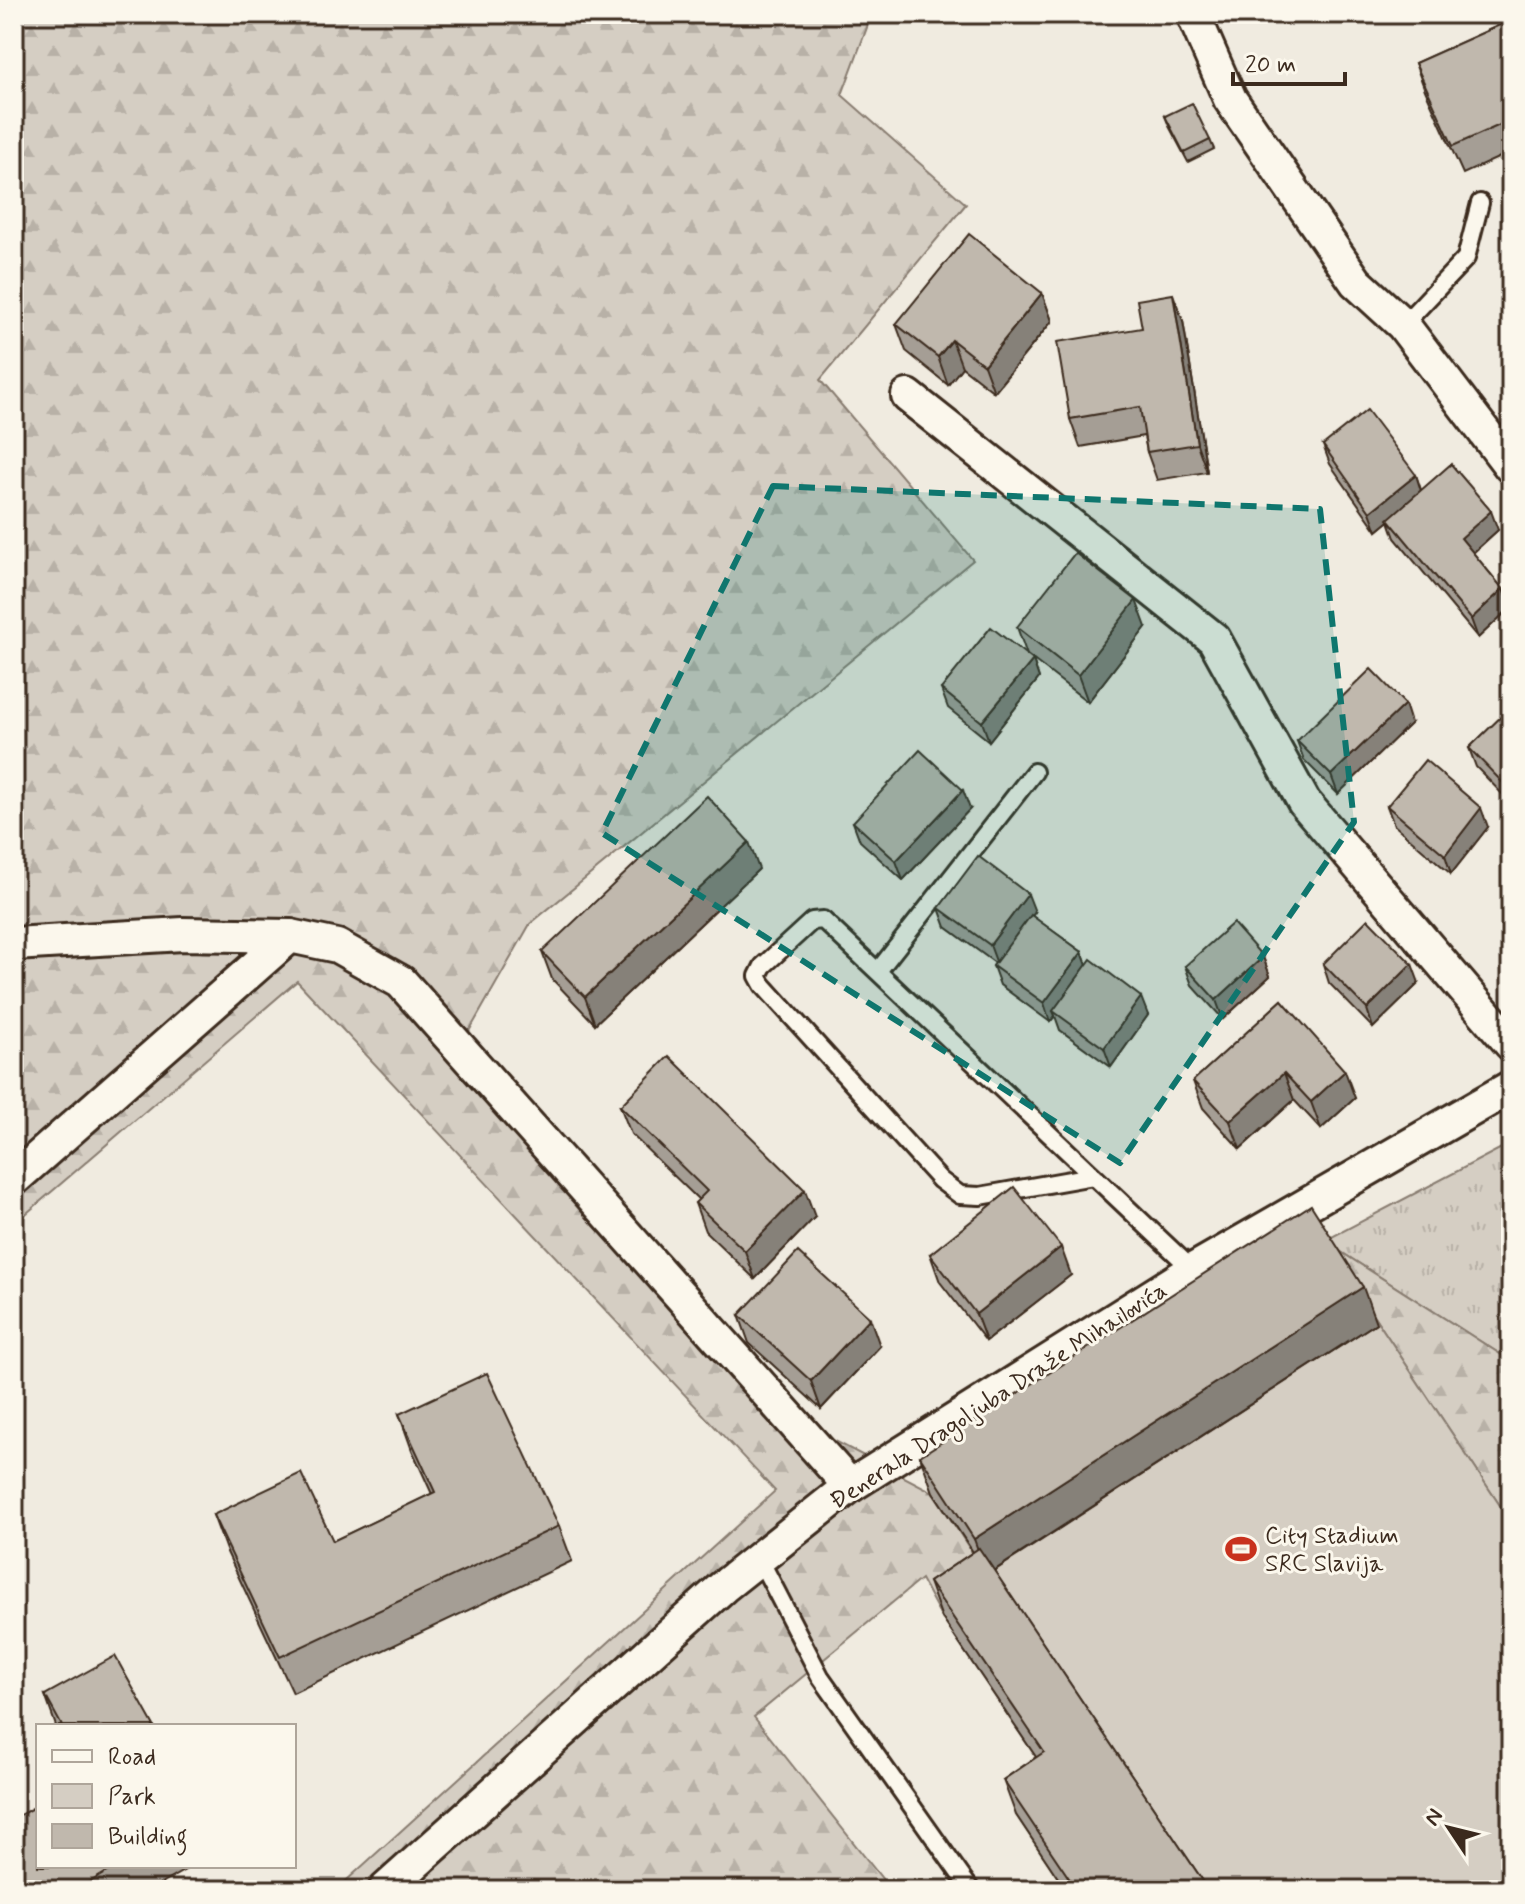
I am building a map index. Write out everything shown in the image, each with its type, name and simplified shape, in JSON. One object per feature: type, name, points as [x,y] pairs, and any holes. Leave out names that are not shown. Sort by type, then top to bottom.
[{"type":"street","points":[[1193,14],[1230,99],[1356,282],[1403,325],[1511,467]]},
{"type":"street","points":[[908,396],[1214,639],[1304,802],[1511,1044]]},
{"type":"street","points":[[14,944],[183,934],[290,936],[337,946],[401,982],[850,1486]]},
{"type":"street","points":[[14,1179],[290,936]]},
{"type":"street","name":"Đenerala Dragoljuba Draže Mihailovića","points":[[385,1890],[759,1558],[850,1486],[1193,1270],[1511,1087]]},
{"type":"lane","points":[[1403,325],[1466,258],[1480,203]]},
{"type":"lane","points":[[878,971],[1034,772]]},
{"type":"lane","points":[[1093,1176],[980,1196],[960,1195],[940,1180],[758,976],[763,966],[812,921],[823,920],[1193,1270]]},
{"type":"lane","points":[[759,1558],[820,1676],[971,1890]]},
{"type":"highlighted area","points":[[773,486],[1320,509],[1354,822],[1120,1163],[602,833]]},
{"type":"green space","points":[[14,14],[872,14],[842,95],[966,204],[820,380],[973,560],[530,924],[468,1033],[833,1440],[933,1492],[987,1575],[942,1618],[921,1579],[754,1717],[891,1890],[336,1890],[775,1491],[297,981],[14,1224]]},
{"type":"green space","points":[[1511,1143],[1511,1361],[1324,1241]]},
{"type":"green space","points":[[1324,1241],[1511,1361],[1511,1522]]},
{"type":"green space","name":"City Stadium SRC Slavija","points":[[1324,1241],[1511,1522],[1511,1890],[1066,1890],[1016,1815],[1057,1788],[942,1618],[987,1575],[933,1492]]},
{"type":"building","points":[[1511,20],[1511,120],[1453,146],[1415,63]]},
{"type":"building","points":[[1192,103],[1210,140],[1184,153],[1165,116]]},
{"type":"building","points":[[969,234],[1042,293],[984,365],[952,340],[938,357],[896,324]]},
{"type":"building","points":[[1173,294],[1197,444],[1147,452],[1140,407],[1070,419],[1057,342],[1142,328],[1137,300]]},
{"type":"building","points":[[1367,410],[1416,475],[1370,512],[1323,445]]},
{"type":"building","points":[[1451,464],[1491,511],[1461,538],[1503,589],[1471,619],[1388,519]]},
{"type":"building","points":[[1075,553],[1136,600],[1078,675],[1017,627]]},
{"type":"building","points":[[991,627],[1033,660],[982,722],[941,689]]},
{"type":"building","points":[[1371,669],[1405,704],[1331,775],[1297,741]]},
{"type":"building","points":[[1511,707],[1511,785],[1508,788],[1469,748]]},
{"type":"building","points":[[920,750],[963,790],[896,861],[853,822]]},
{"type":"building","points":[[1425,760],[1481,808],[1445,855],[1387,806]]},
{"type":"building","points":[[707,796],[749,842],[585,997],[542,952]]},
{"type":"building","points":[[978,856],[1028,894],[990,945],[939,908]]},
{"type":"building","points":[[1031,915],[1082,952],[1044,1003],[993,966]]},
{"type":"building","points":[[1368,919],[1412,964],[1367,1009],[1323,964]]},
{"type":"building","points":[[1233,923],[1263,957],[1216,1000],[1185,966]]},
{"type":"building","points":[[1091,959],[1141,997],[1104,1048],[1053,1011]]},
{"type":"building","points":[[1282,1000],[1345,1071],[1311,1102],[1284,1073],[1230,1121],[1193,1081]]},
{"type":"building","points":[[669,1056],[805,1190],[745,1251],[695,1203],[707,1191],[620,1106]]},
{"type":"building","points":[[1014,1187],[1061,1247],[976,1314],[930,1254]]},
{"type":"building","points":[[1311,1205],[1363,1287],[974,1539],[920,1456]]},
{"type":"building","points":[[798,1252],[870,1318],[811,1381],[739,1315]]},
{"type":"building","points":[[487,1373],[559,1526],[280,1657],[213,1515],[301,1473],[333,1541],[435,1492],[399,1414]]},
{"type":"building","points":[[979,1548],[1209,1890],[1077,1890],[1003,1780],[1044,1752],[929,1582]]},
{"type":"building","points":[[115,1656],[153,1724],[61,1724],[45,1695]]},
{"type":"building","points":[[36,1806],[36,1868],[114,1868],[76,1890],[14,1890],[14,1818]]},
{"type":"place","name":"City Stadium SRC Slavija","points":[[1241,1549]]}]
